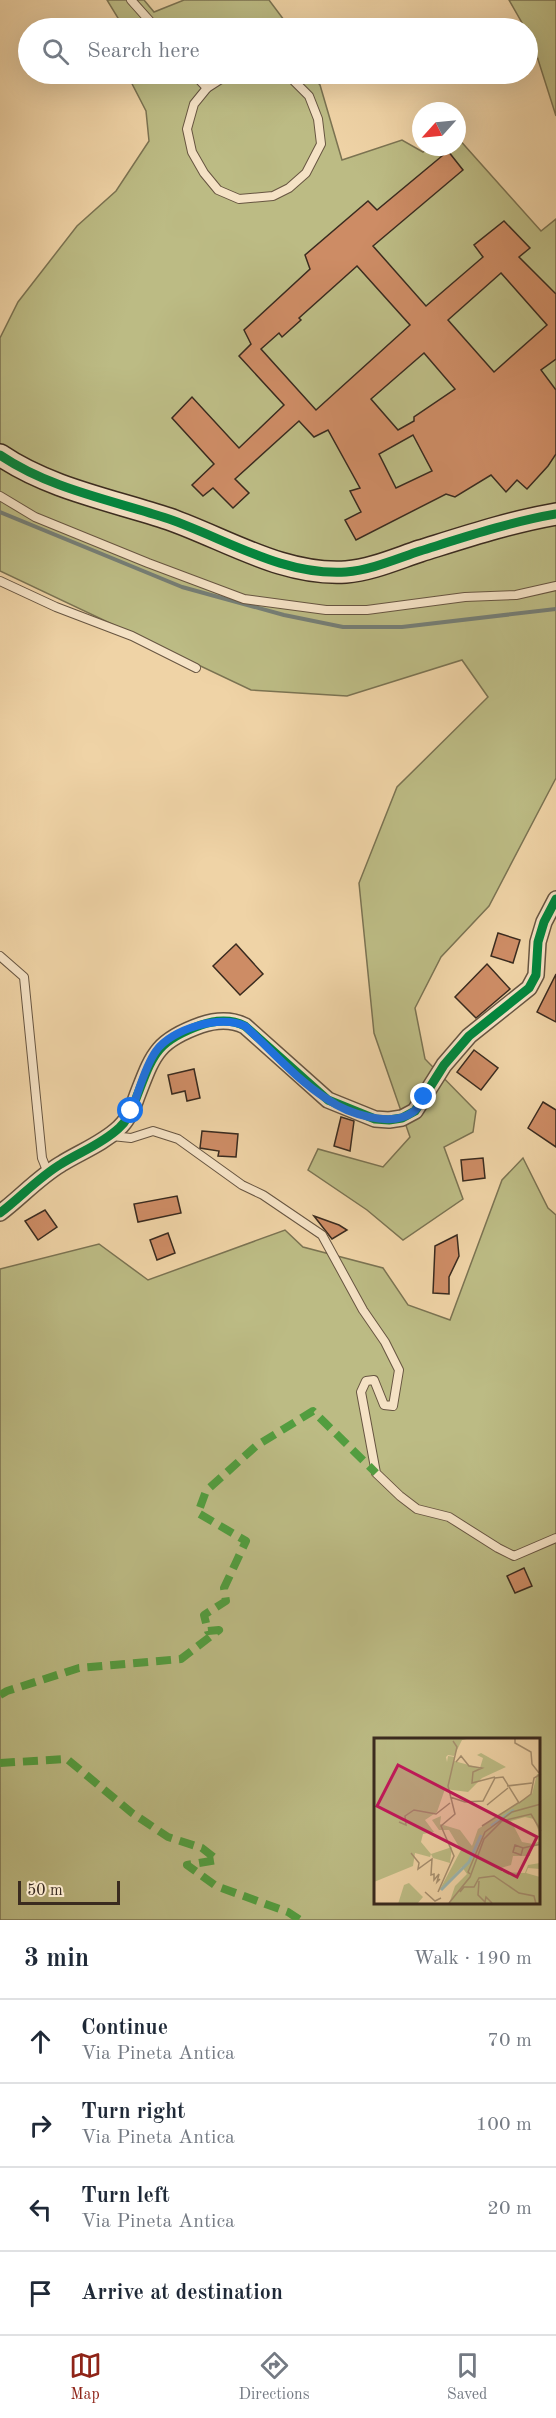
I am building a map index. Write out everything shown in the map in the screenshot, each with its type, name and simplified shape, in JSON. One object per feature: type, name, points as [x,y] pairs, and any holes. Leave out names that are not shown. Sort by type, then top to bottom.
[{"type":"street","points":[[0,455],[23,470],[75,490],[168,519],[292,567],[322,572],[347,572],[376,566],[479,532],[530,518],[556,514]]},
{"type":"street","points":[[0,1213],[60,1164],[111,1136],[123,1125],[158,1049],[187,1030],[220,1021],[235,1021],[245,1026],[313,1089],[338,1105],[375,1119],[402,1118],[415,1111],[444,1065],[469,1036],[529,988],[536,975],[538,942],[544,922],[556,898]]},
{"type":"lane","points":[[131,0],[147,18]]},
{"type":"lane","points":[[203,84],[207,88]]},
{"type":"lane","points":[[213,84],[194,104],[187,129],[192,152],[204,173],[218,190],[238,199],[273,196],[289,188],[306,173],[321,144],[318,119],[309,96],[297,84]]},
{"type":"lane","points":[[0,496],[35,517],[148,563],[244,598],[326,610],[367,610],[465,597],[516,595],[556,586]]},
{"type":"lane","points":[[0,581],[56,607],[132,636],[196,668]]},
{"type":"lane","points":[[0,956],[24,977],[42,1158],[48,1173]]},
{"type":"lane","points":[[111,1136],[131,1138],[153,1131],[178,1139],[242,1185],[263,1195],[322,1235],[399,1370],[393,1406],[384,1405],[374,1380],[366,1381],[361,1392],[376,1473],[400,1496],[417,1509],[449,1517],[514,1556],[556,1538]]},
{"type":"shaded area","points":[[107,0],[144,0],[154,12],[184,0],[269,0],[282,18],[118,18]]},
{"type":"shaded area","points":[[509,0],[556,0],[556,116],[538,59],[538,18],[519,18]]},
{"type":"shaded area","points":[[132,84],[319,84],[342,160],[402,140],[412,146],[412,156],[466,156],[466,147],[541,231],[556,219],[556,778],[489,906],[441,957],[415,1008],[425,1059],[476,1111],[473,1132],[444,1147],[463,1199],[403,1240],[367,1210],[308,1170],[318,1149],[383,1167],[410,1137],[374,1033],[359,883],[397,787],[488,697],[462,660],[347,696],[251,690],[0,571],[0,338],[18,302],[77,226],[116,191],[149,141],[146,111]]},
{"type":"shaded area","points":[[523,1158],[548,1208],[556,1215],[556,1920],[0,1920],[0,1269],[99,1244],[148,1280],[285,1230],[303,1247],[383,1268],[408,1305],[450,1320],[502,1180]]},
{"type":"building","points":[[442,156],[452,156],[463,170],[373,246],[426,306],[483,257],[474,245],[504,221],[530,248],[519,257],[556,294],[556,359],[541,370],[556,390],[556,454],[527,489],[517,480],[506,492],[491,475],[455,497],[446,494],[356,540],[345,520],[361,512],[350,491],[360,488],[328,430],[314,437],[299,421],[235,479],[249,493],[233,508],[213,488],[203,496],[192,485],[214,464],[172,418],[192,397],[239,448],[284,405],[239,356],[251,344],[244,330],[310,269],[305,255],[368,201],[377,210]],"holes":[[[357,266],[410,325],[316,410],[261,349],[279,333],[282,337],[301,320],[299,318]],[[501,273],[547,325],[494,372],[448,320]],[[424,353],[455,389],[414,417],[414,421],[398,430],[371,399]],[[413,435],[432,471],[396,488],[379,454]]]},
{"type":"building","points":[[498,933],[520,940],[513,963],[491,956]]},
{"type":"building","points":[[236,944],[263,974],[240,995],[213,966]]},
{"type":"building","points":[[487,964],[510,989],[476,1018],[455,997]]},
{"type":"building","points":[[556,974],[556,1022],[537,1012]]},
{"type":"building","points":[[474,1050],[498,1068],[481,1090],[457,1072]]},
{"type":"building","points":[[194,1069],[200,1098],[187,1101],[185,1091],[172,1094],[168,1075]]},
{"type":"building","points":[[543,1102],[556,1110],[556,1147],[528,1128]]},
{"type":"building","points":[[341,1117],[354,1121],[350,1151],[334,1146]]},
{"type":"building","points":[[202,1131],[238,1134],[236,1157],[218,1156],[219,1151],[200,1148]]},
{"type":"building","points":[[483,1158],[485,1178],[463,1181],[461,1160]]},
{"type":"building","points":[[177,1196],[181,1213],[138,1222],[134,1204]]},
{"type":"building","points":[[45,1210],[57,1227],[38,1240],[25,1221]]},
{"type":"building","points":[[314,1216],[339,1225],[347,1230],[332,1239]]},
{"type":"building","points":[[168,1233],[175,1253],[157,1260],[150,1240]]},
{"type":"building","points":[[457,1235],[459,1256],[449,1277],[449,1294],[433,1293],[435,1246]]},
{"type":"building","points":[[524,1568],[532,1586],[515,1593],[507,1576]]},
{"type":"waterway","points":[[0,512],[182,587],[284,615],[343,627],[402,627],[556,609]]},
{"type":"marked path","points":[[0,1695],[79,1668],[181,1659],[219,1630],[208,1631],[204,1615],[226,1601],[224,1588],[246,1541],[198,1513],[206,1491],[256,1446],[313,1411],[376,1473]]},
{"type":"marked path","points":[[0,1763],[67,1759],[132,1813],[168,1837],[202,1848],[217,1860],[187,1865],[216,1886],[288,1912],[300,1920]]},
{"type":"cycle path","points":[[0,455],[39,477],[82,493],[169,519],[277,562],[323,572],[365,569],[488,530],[556,514]]},
{"type":"cycle path","points":[[0,1213],[53,1169],[119,1128],[130,1114],[147,1070],[158,1051],[174,1037],[207,1023],[229,1021],[245,1026],[328,1100],[375,1119],[402,1118],[415,1111],[444,1065],[469,1036],[529,988],[536,975],[538,942],[544,922],[556,899]]},
{"type":"route","points":[[131,1111],[158,1049],[187,1030],[220,1021],[235,1021],[245,1026],[328,1100],[375,1119],[402,1118],[415,1111],[424,1097]]}]
